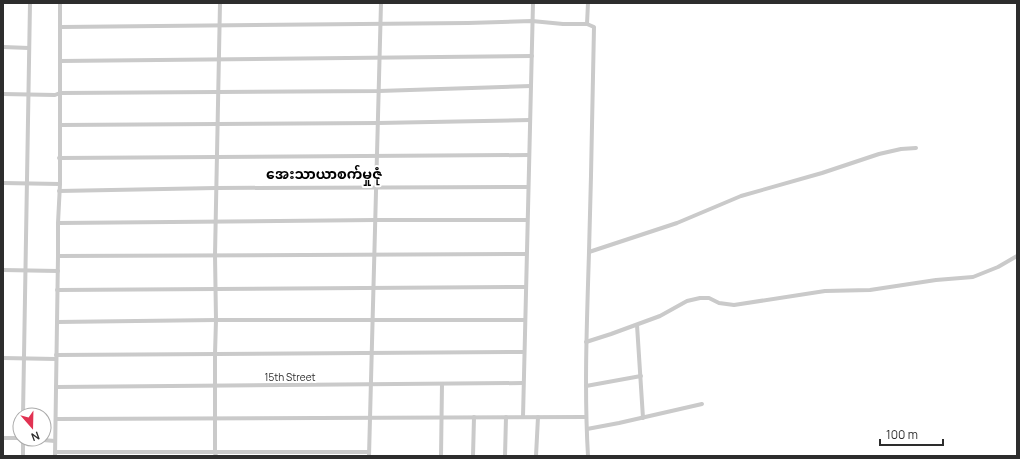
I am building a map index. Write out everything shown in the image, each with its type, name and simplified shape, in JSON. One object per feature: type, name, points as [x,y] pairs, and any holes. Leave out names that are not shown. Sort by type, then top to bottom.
[{"type":"street","points":[[23,407],[30,3]]},
{"type":"street","points":[[60,3],[60,184],[58,223],[55,454],[369,454],[381,3]]},
{"type":"street","points":[[216,454],[215,255],[220,3]]},
{"type":"street","points":[[523,417],[524,320],[533,3]]},
{"type":"street","points":[[588,3],[588,24]]},
{"type":"street","points":[[61,27],[219,27],[532,21],[563,24],[588,24],[594,28],[586,342],[586,429],[588,456]]},
{"type":"street","points":[[3,47],[29,48]]},
{"type":"street","points":[[60,61],[532,56]]},
{"type":"street","points":[[3,94],[55,95],[60,93],[379,91],[531,86]]},
{"type":"street","points":[[60,125],[378,123],[530,120]]},
{"type":"street","points":[[589,252],[677,223],[741,196],[822,173],[879,154],[902,149],[916,148]]},
{"type":"street","points":[[59,158],[529,155]]},
{"type":"street","points":[[3,183],[60,184]]},
{"type":"street","points":[[59,191],[216,188],[528,187]]},
{"type":"street","points":[[58,223],[527,220]]},
{"type":"street","points":[[58,256],[526,254]]},
{"type":"street","points":[[586,342],[638,325],[700,298],[709,298],[719,303],[734,305],[825,291],[870,290],[936,280],[963,279],[973,277],[998,267],[1017,256]]},
{"type":"street","points":[[3,270],[58,270]]},
{"type":"street","points":[[57,290],[525,287]]},
{"type":"street","points":[[57,322],[216,320],[524,320]]},
{"type":"street","points":[[638,325],[643,418]]},
{"type":"street","points":[[3,358],[215,354],[524,352]]},
{"type":"street","points":[[586,386],[641,376]]},
{"type":"street","points":[[441,456],[442,384]]},
{"type":"street","name":"15th Street","points":[[56,387],[523,384]]},
{"type":"street","points":[[586,429],[643,418],[702,404]]},
{"type":"street","points":[[473,456],[474,417]]},
{"type":"street","points":[[505,456],[506,417]]},
{"type":"street","points":[[536,456],[538,417]]},
{"type":"street","points":[[56,419],[586,417]]},
{"type":"district","name":"အေးသာယာစက်မှုဇုံ","points":[[324,173]]}]
